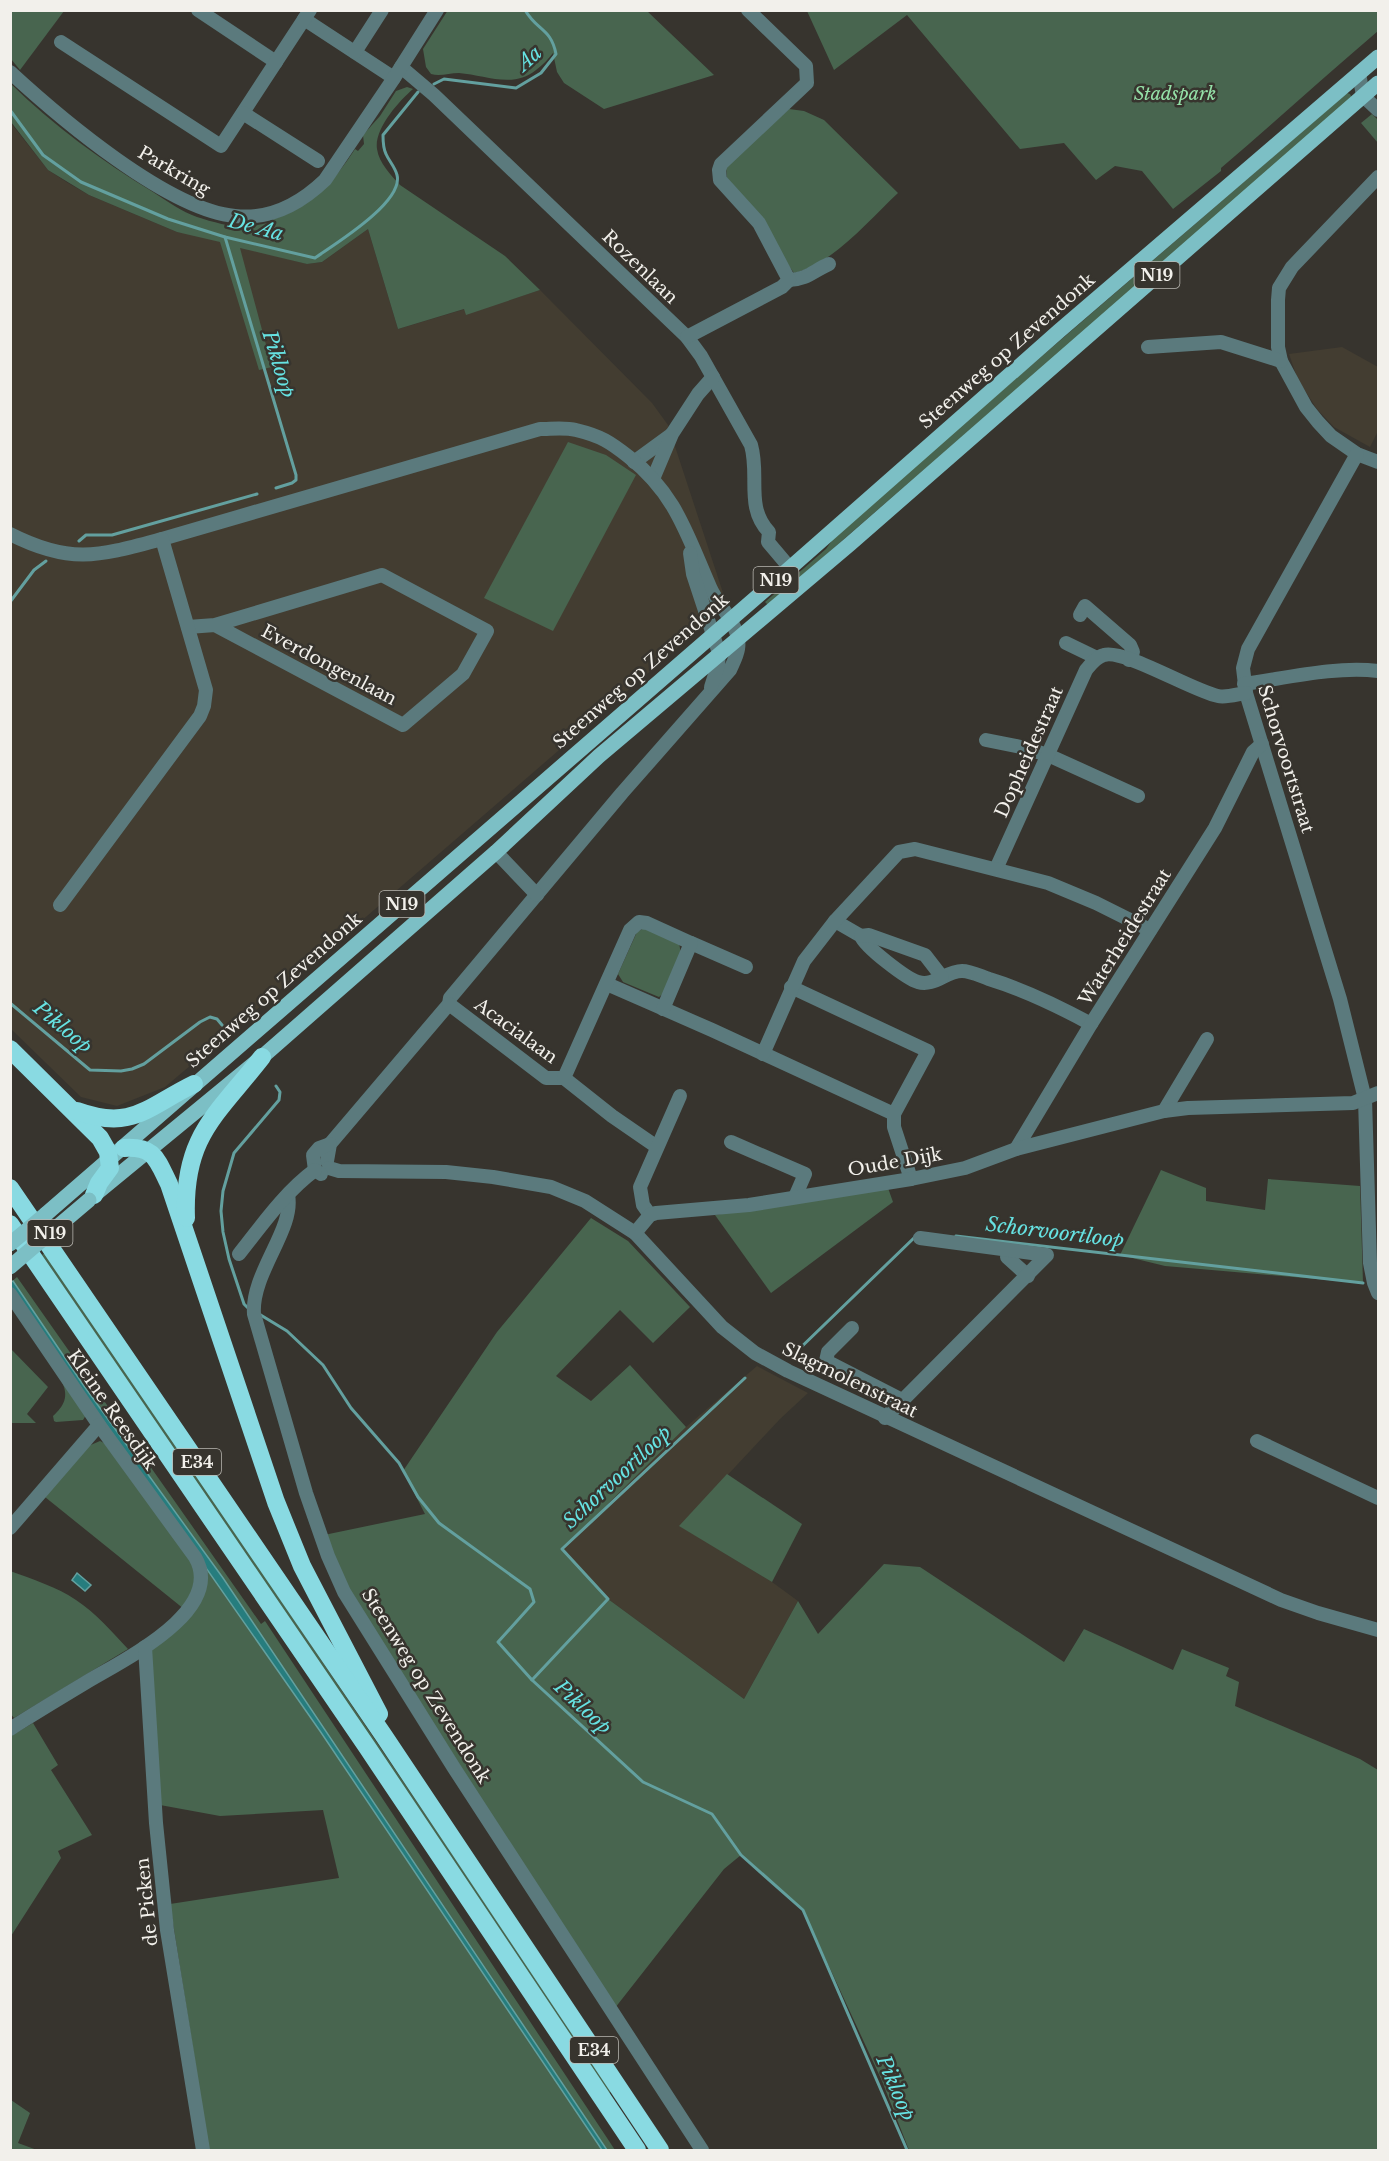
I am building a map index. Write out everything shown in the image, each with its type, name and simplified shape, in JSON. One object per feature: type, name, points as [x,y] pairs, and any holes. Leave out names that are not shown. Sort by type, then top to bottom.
[{"type":"highway","points":[[10,1049],[117,1154]]},
{"type":"highway","points":[[187,1235],[187,1179],[198,1142],[216,1111],[262,1057]]},
{"type":"highway","points":[[72,1109],[100,1119],[123,1118],[146,1111],[194,1084]]},
{"type":"highway","points":[[88,1194],[99,1184],[117,1154],[136,1148],[148,1150],[156,1158],[169,1184],[187,1235],[276,1502],[302,1566],[376,1706],[384,1736]]},
{"type":"highway","name":"E34","points":[[10,1188],[384,1736],[660,2151]]},
{"type":"highway","name":"E34","points":[[10,1224],[373,1757],[637,2151]]},
{"type":"main road","name":"Steenweg op Zevendonk","points":[[117,1154],[184,1096],[194,1084],[790,568],[1059,331],[1378,57]]},
{"type":"main road","name":"Steenweg op Zevendonk","points":[[10,1244],[88,1194],[148,1150],[262,1057],[496,852],[599,756],[850,544],[1363,96],[1378,86]]},
{"type":"main road","name":"Steenweg op Zevendonk","points":[[10,1267],[88,1194]]},
{"type":"street","points":[[198,10],[276,62]]},
{"type":"street","points":[[355,52],[382,10]]},
{"type":"street","name":"Parkring","points":[[10,72],[74,127],[149,180],[206,211],[237,217],[254,216],[288,207],[311,194],[325,180],[398,73],[437,10]]},
{"type":"street","points":[[748,10],[806,66],[807,83],[722,164],[719,170],[720,180],[759,223],[789,280]]},
{"type":"street","points":[[61,42],[220,147],[307,15]]},
{"type":"street","name":"Rozenlaan","points":[[307,15],[355,52],[398,73],[434,95],[687,337],[752,445],[755,458],[755,508],[760,523],[769,532],[768,542],[790,568]]},
{"type":"street","points":[[1359,73],[1378,86]]},
{"type":"street","points":[[1359,73],[1363,96],[1378,110]]},
{"type":"street","points":[[243,113],[318,161]]},
{"type":"street","points":[[1378,177],[1284,277],[1279,288],[1278,300],[1278,347],[1281,361],[1306,407],[1331,436],[1357,454],[1378,462]]},
{"type":"street","points":[[687,337],[782,287],[789,280],[806,278],[829,264]]},
{"type":"street","points":[[1148,347],[1221,342],[1281,361]]},
{"type":"street","points":[[653,478],[672,434],[698,394],[713,377]]},
{"type":"street","points":[[10,534],[49,551],[72,555],[100,555],[540,429],[574,429],[607,440],[653,478],[670,501],[688,533],[714,598],[738,637],[738,649],[730,670],[450,998],[449,1004],[330,1144],[322,1166],[304,1178],[239,1254]]},
{"type":"street","points":[[634,462],[672,434]]},
{"type":"street","name":"Schorvoortstraat","points":[[1357,454],[1248,649],[1243,668],[1245,689],[1340,999],[1365,1099],[1370,1263],[1378,1293]]},
{"type":"street","points":[[688,533],[693,574],[719,653],[718,665],[708,695]]},
{"type":"street","points":[[60,905],[200,716],[204,706],[206,690],[162,539]]},
{"type":"street","name":"Everdongenlaan","points":[[188,627],[215,625],[382,575],[487,631],[463,674],[403,725],[215,625]]},
{"type":"street","points":[[1080,615],[1085,606],[1124,640],[1132,648],[1129,660]]},
{"type":"street","points":[[1066,643],[1099,657],[1110,654],[1129,660],[1220,697],[1245,689],[1324,673],[1363,669],[1378,671]]},
{"type":"street","name":"Dopheidestraat","points":[[996,869],[1086,670],[1099,657]]},
{"type":"street","points":[[986,740],[1048,755],[1138,796]]},
{"type":"street","name":"Waterheidestraat","points":[[1016,1149],[1091,1024],[1215,828],[1253,752],[1262,744]]},
{"type":"street","points":[[763,1054],[804,961],[835,921],[899,852],[906,849],[915,849],[1048,883],[1096,903],[1150,930]]},
{"type":"street","points":[[496,852],[537,895]]},
{"type":"street","points":[[835,921],[861,936],[862,940],[873,950],[917,982],[931,983],[961,971],[970,972],[1014,987],[1091,1024]]},
{"type":"street","name":"Acacialaan","points":[[564,1078],[630,930],[639,922],[647,923],[746,967]]},
{"type":"street","points":[[861,936],[869,935],[925,955],[942,977]]},
{"type":"street","points":[[663,1009],[691,943]]},
{"type":"street","points":[[606,984],[894,1114]]},
{"type":"street","points":[[791,987],[928,1052],[894,1114],[894,1128],[911,1179]]},
{"type":"street","name":"Acacialaan","points":[[449,1004],[546,1078],[564,1078],[612,1116],[657,1147]]},
{"type":"street","points":[[1164,1111],[1207,1039]]},
{"type":"street","name":"Oude Dijk","points":[[650,1215],[749,1205],[911,1179],[965,1168],[1016,1149],[1164,1111],[1188,1108],[1353,1103],[1378,1093]]},
{"type":"street","points":[[635,1233],[650,1215],[644,1205],[640,1187],[680,1096]]},
{"type":"street","points":[[731,1142],[805,1174],[795,1197]]},
{"type":"street","name":"Slagmolenstraat","points":[[322,1166],[339,1171],[446,1172],[522,1181],[552,1187],[585,1201],[635,1233],[722,1327],[755,1353],[788,1371],[1281,1600],[1378,1630]]},
{"type":"street","name":"Steenweg op Zevendonk","points":[[288,1196],[289,1205],[281,1232],[254,1295],[254,1314],[302,1482],[328,1556],[344,1592],[454,1768],[702,2151]]},
{"type":"street","points":[[885,1418],[1047,1255],[920,1238]]},
{"type":"street","points":[[1007,1257],[1028,1276]]},
{"type":"street","name":"Kleine Reesdijk","points":[[10,1294],[202,1570],[201,1588],[183,1616],[169,1630],[10,1729]]},
{"type":"street","points":[[852,1328],[828,1352],[826,1361],[902,1400]]},
{"type":"street","points":[[10,1528],[99,1425]]},
{"type":"street","points":[[1257,1442],[1378,1498]]},
{"type":"street","name":"de Picken","points":[[145,1647],[156,1823],[167,1930],[203,2151]]},
{"type":"shaded area","points":[[10,122],[48,170],[89,195],[177,232],[307,264],[322,262],[368,229],[398,329],[465,309],[467,314],[540,290],[652,403],[668,425],[727,605],[345,935],[165,1087],[117,1106],[81,1097],[11,1029]]},
{"type":"shaded area","points":[[1342,347],[1378,367],[1378,431],[1370,447],[1334,427],[1317,409],[1298,380],[1289,354]]},
{"type":"shaded area","points":[[757,1366],[808,1393],[780,1419],[680,1526],[772,1582],[798,1601],[744,1699],[608,1599],[562,1549],[686,1427]]},
{"type":"green space","points":[[448,10],[647,11],[714,75],[604,109],[564,83],[557,72],[553,53],[536,70],[518,79],[508,80],[459,73],[434,75],[426,67],[423,49]]},
{"type":"green space","name":"Stadspark","points":[[1378,10],[1378,31],[1221,168],[1221,171],[1173,209],[1142,171],[1115,166],[1096,180],[1064,143],[1020,149],[907,15],[834,70],[807,11]]},
{"type":"green space","points":[[10,11],[64,11],[20,70],[11,59]]},
{"type":"green space","points":[[11,84],[79,142],[175,206],[209,221],[247,227],[274,222],[273,219],[299,208],[321,192],[355,149],[358,151],[364,144],[363,135],[380,116],[396,91],[407,87],[413,89],[395,108],[379,133],[377,149],[383,164],[400,185],[505,256],[540,290],[466,315],[464,309],[398,329],[368,229],[322,262],[307,264],[240,248],[272,367],[259,370],[220,242],[177,232],[89,195],[48,170],[11,122]]},
{"type":"green space","points":[[1347,93],[1352,98],[768,605],[765,602],[826,549],[838,532]]},
{"type":"green space","points":[[789,109],[804,111],[824,120],[898,193],[836,251],[808,268],[794,273],[727,178],[726,167]]},
{"type":"green space","points":[[1372,114],[1378,120],[1378,143],[1361,123]]},
{"type":"green space","points":[[568,442],[606,455],[636,475],[553,631],[484,598]]},
{"type":"green space","points":[[646,927],[679,943],[681,954],[665,992],[659,997],[623,982],[618,974],[637,932]]},
{"type":"green space","points":[[1161,1170],[1206,1188],[1206,1201],[1265,1210],[1268,1179],[1360,1186],[1363,1283],[1165,1266],[1120,1255]]},
{"type":"green space","points":[[888,1188],[893,1202],[771,1293],[715,1215]]},
{"type":"green space","points":[[591,1218],[628,1241],[690,1307],[653,1343],[620,1310],[556,1376],[591,1401],[630,1365],[686,1427],[562,1549],[608,1599],[744,1699],[798,1601],[818,1634],[884,1564],[920,1567],[1064,1662],[1084,1629],[1173,1670],[1182,1649],[1229,1668],[1226,1676],[1239,1682],[1235,1706],[1360,1759],[1378,1770],[1378,2150],[909,2150],[882,2081],[803,1910],[741,1855],[724,1869],[615,2008],[357,1605],[324,1535],[425,1514],[403,1471],[497,1332]]},
{"type":"green space","points":[[46,1252],[612,2091],[608,2094],[42,1255]]},
{"type":"green space","points":[[17,1277],[261,1624],[265,1621],[615,2150],[209,2150],[170,1904],[339,1878],[323,1810],[220,1816],[160,1805],[151,1652],[196,1602],[203,1591],[206,1566],[11,1289],[10,1283]]},
{"type":"green space","points":[[11,1349],[48,1387],[27,1414],[36,1423],[11,1423]]},
{"type":"green space","points":[[62,1382],[86,1415],[83,1420],[54,1421],[53,1416],[63,1405],[65,1397]]},
{"type":"green space","points":[[100,1441],[106,1444],[194,1561],[199,1576],[184,1609],[45,1497],[86,1447]]},
{"type":"green space","points":[[727,1474],[802,1524],[772,1582],[679,1526]]},
{"type":"green space","points":[[10,1571],[69,1595],[97,1617],[128,1649],[14,1718],[10,1713]]},
{"type":"green space","points":[[33,1723],[58,1765],[51,1770],[92,1835],[58,1851],[61,1858],[11,1936],[11,1736]]},
{"type":"green space","points":[[11,2100],[30,2113],[18,2143],[37,2150],[11,2150]]},
{"type":"water","points":[[13,1281],[84,1386],[223,1578],[607,2150],[602,2150],[320,1731],[11,1289],[10,1283]]},
{"type":"water","points":[[77,1573],[91,1585],[85,1591],[72,1580]]},
{"type":"waterway","name":"Aa","points":[[434,84],[444,79],[516,88],[541,73],[556,54],[554,46],[547,34],[525,10]]},
{"type":"waterway","name":"De Aa","points":[[10,110],[43,155],[81,182],[168,219],[225,237],[315,258],[352,233],[390,197],[396,186],[397,175],[385,152],[383,135],[418,92]]},
{"type":"waterway","name":"Pikloop","points":[[225,237],[296,475],[296,480],[292,483],[276,488]]},
{"type":"waterway","name":"Pikloop","points":[[79,541],[86,535],[112,535],[257,494]]},
{"type":"waterway","name":"Pikloop","points":[[10,602],[34,570],[46,561]]},
{"type":"waterway","name":"Pikloop","points":[[10,1003],[90,1070],[132,1069],[144,1064],[210,1017],[217,1019],[222,1025]]},
{"type":"waterway","name":"Pikloop","points":[[249,1309],[244,1304],[229,1259],[223,1232],[221,1211],[223,1191],[234,1153],[279,1100],[280,1092],[276,1086]]},
{"type":"waterway","name":"Schorvoortloop","points":[[793,1355],[916,1236]]},
{"type":"waterway","name":"Schorvoortloop","points":[[956,1236],[1363,1283]]},
{"type":"waterway","name":"Pikloop","points":[[259,1314],[287,1331],[323,1365],[351,1408],[399,1463],[418,1497],[439,1523],[530,1589],[534,1602],[498,1642],[532,1680],[643,1782],[712,1814],[741,1855],[803,1910],[907,2150]]},
{"type":"waterway","name":"Schorvoortloop","points":[[532,1680],[608,1599],[562,1549],[745,1378]]}]
